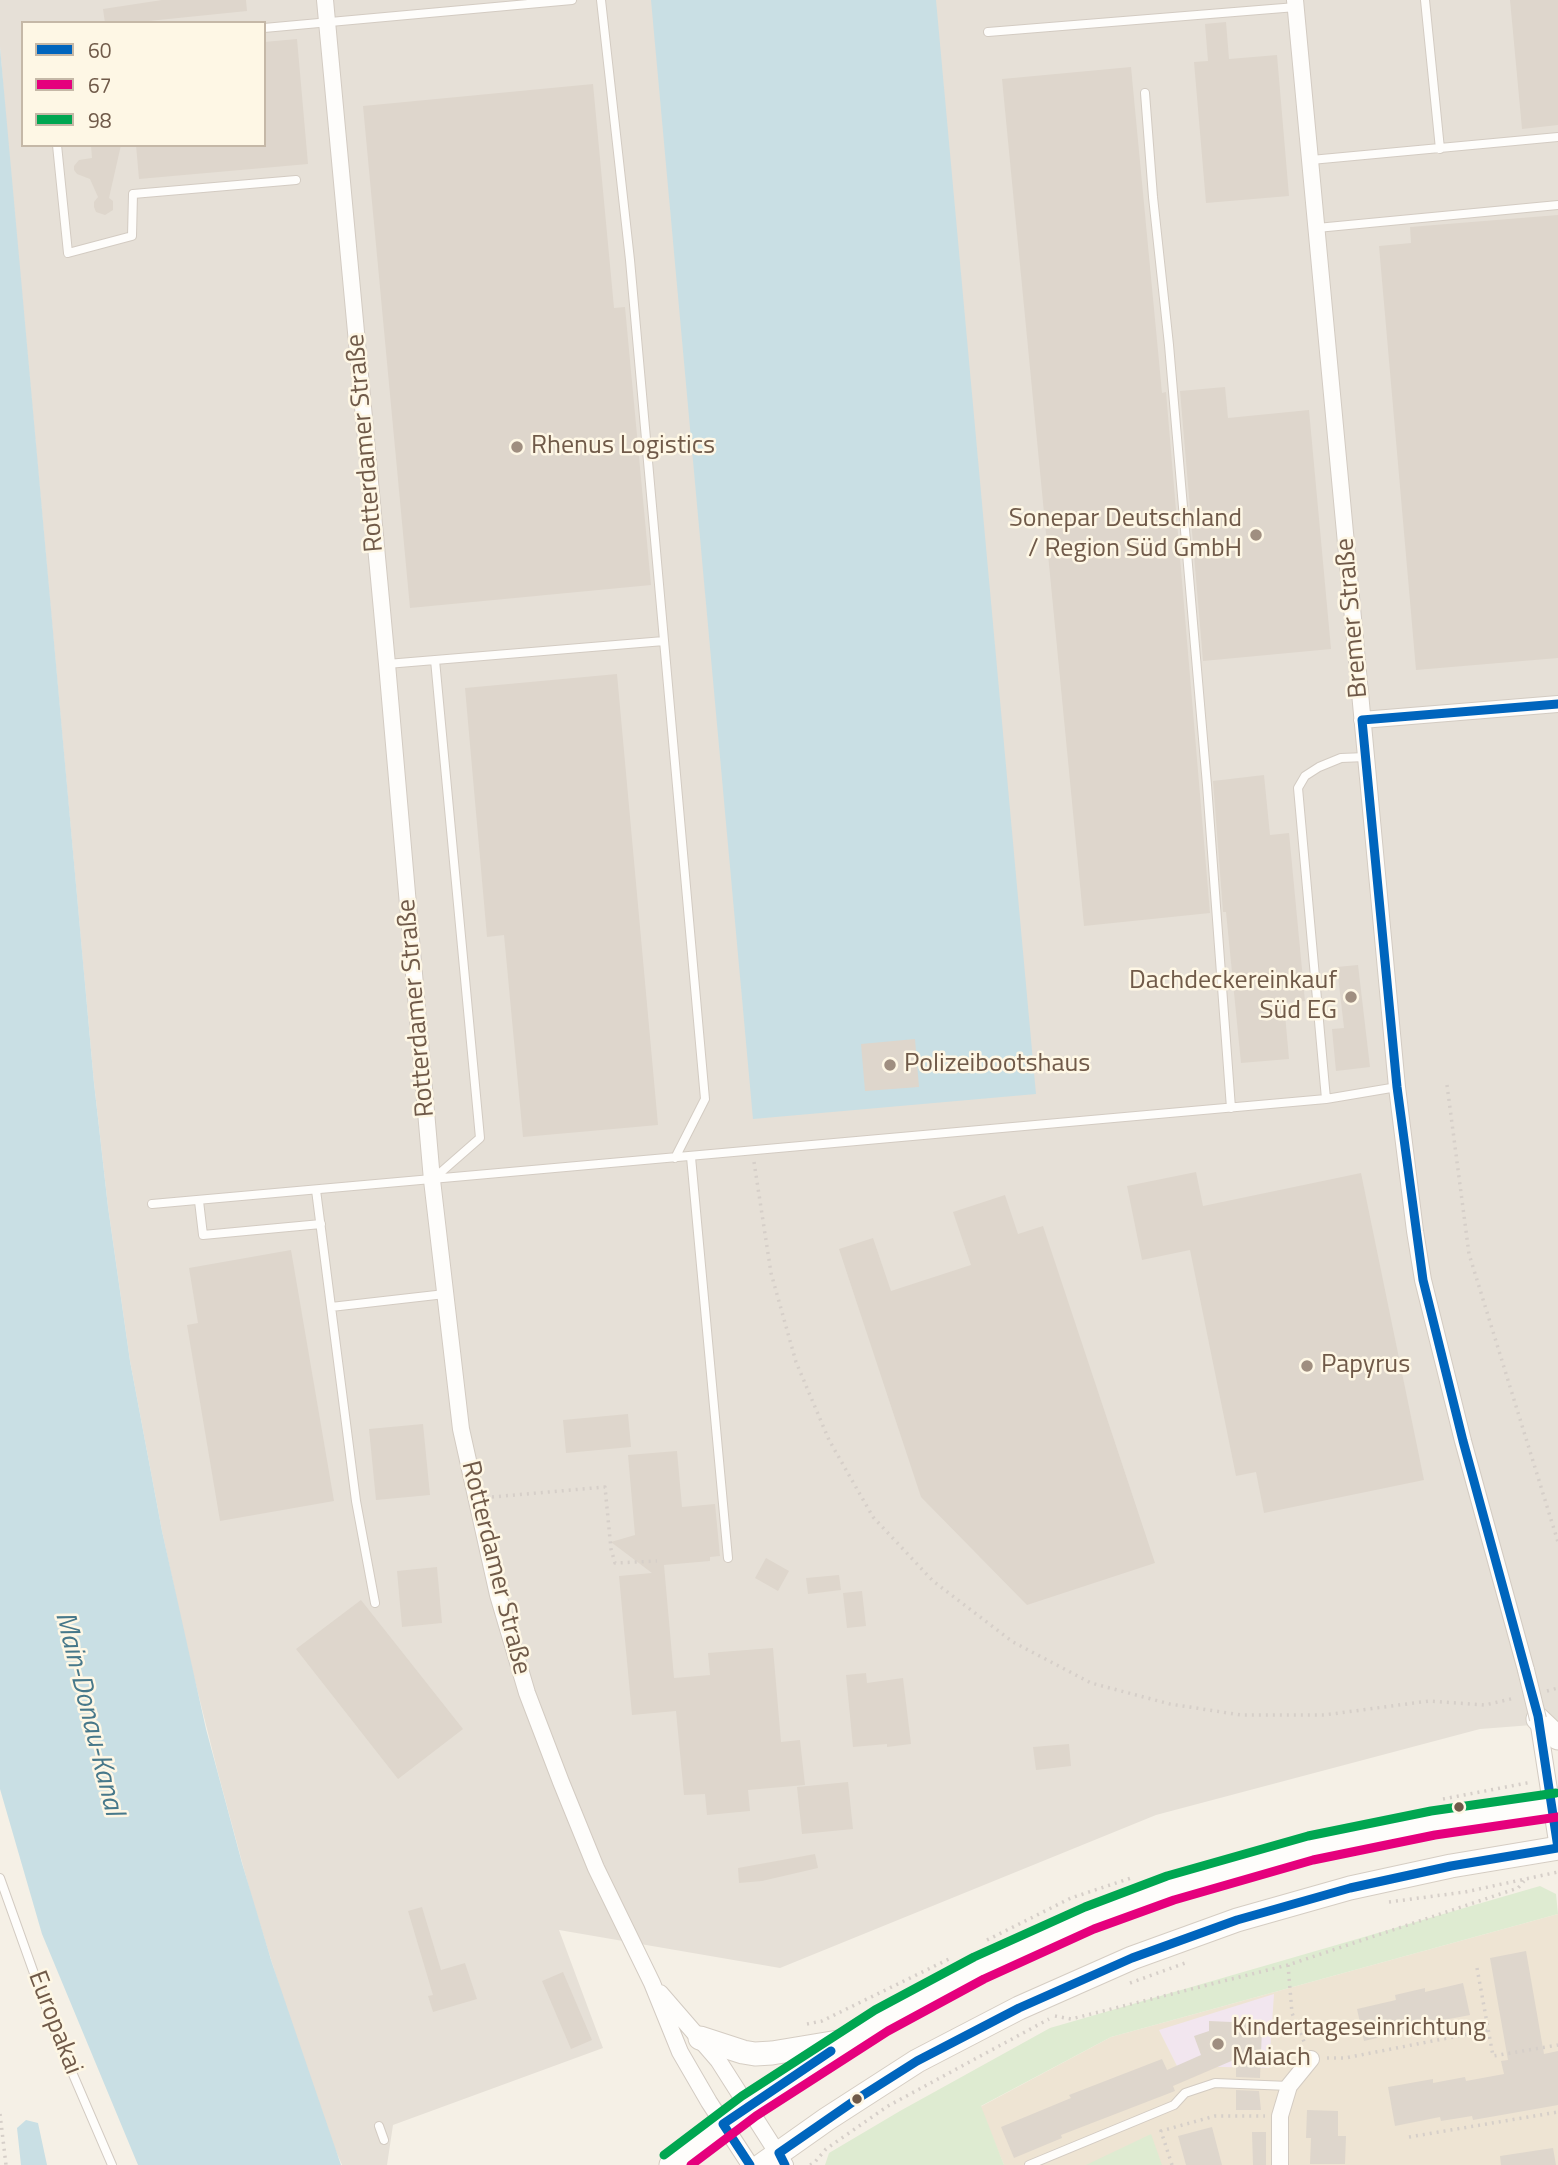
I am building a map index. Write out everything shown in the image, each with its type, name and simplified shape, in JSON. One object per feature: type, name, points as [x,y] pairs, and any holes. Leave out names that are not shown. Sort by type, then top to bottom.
[{"type":"main road","points":[[1538,1719],[1558,1738]]},
{"type":"main road","points":[[671,2165],[723,2124],[848,2040],[1020,1948],[1089,1918],[1170,1888],[1278,1857],[1391,1830],[1555,1806]]},
{"type":"main road","points":[[775,2161],[887,2080],[962,2037],[1068,1985],[1159,1947],[1237,1920],[1350,1888],[1451,1866],[1558,1848]]},
{"type":"main road","points":[[700,2038],[755,2054],[848,2040]]},
{"type":"street","name":"Rotterdamer Straße","points":[[324,0],[387,664],[432,1180],[461,1429],[498,1595],[527,1693],[596,1868],[652,1983],[680,2052],[750,2165]]},
{"type":"street","name":"Bremer Straße","points":[[1295,3],[1397,1087],[1415,1231],[1423,1280],[1463,1441],[1538,1719],[1555,1806],[1558,1848]]},
{"type":"street","points":[[1363,720],[1558,704]]},
{"type":"street","name":"Rotterdamer Straße","points":[[652,1983],[700,2038],[749,2106],[775,2161]]},
{"type":"street","points":[[1280,2165],[1280,2116],[1289,2086],[1311,2059]]},
{"type":"lane","points":[[266,28],[572,0]]},
{"type":"lane","points":[[601,0],[630,260],[705,1100],[675,1158]]},
{"type":"lane","points":[[1425,0],[1440,149]]},
{"type":"lane","points":[[988,32],[1295,3]]},
{"type":"lane","points":[[1145,93],[1208,799],[1231,1108]]},
{"type":"lane","points":[[1311,160],[1558,137]]},
{"type":"lane","points":[[57,147],[68,253],[132,236],[133,194],[296,180]]},
{"type":"lane","points":[[1317,228],[1558,205]]},
{"type":"lane","points":[[387,664],[664,641]]},
{"type":"lane","points":[[432,1180],[480,1138],[435,660]]},
{"type":"lane","points":[[1326,1099],[1298,788],[1304,776],[1319,767],[1340,758],[1366,757]]},
{"type":"lane","points":[[152,1204],[1231,1108],[1326,1099],[1397,1087]]},
{"type":"lane","points":[[691,1157],[728,1558]]},
{"type":"lane","points":[[316,1190],[356,1501],[375,1603]]},
{"type":"lane","points":[[199,1200],[203,1235],[321,1224]]},
{"type":"lane","points":[[331,1307],[445,1294]]},
{"type":"lane","name":"Europakai","points":[[0,1878],[56,2035],[112,2165]]},
{"type":"lane","points":[[1029,2165],[1174,2105],[1185,2093],[1215,2083],[1289,2086]]},
{"type":"lane","points":[[379,2126],[384,2140]]},
{"type":"path","points":[[1447,1085],[1469,1254],[1558,1542]]},
{"type":"path","points":[[753,1152],[771,1273],[796,1363],[829,1440],[873,1517],[933,1581],[1013,1642],[1091,1683],[1170,1704],[1241,1715],[1324,1715],[1429,1701],[1485,1705],[1524,1696]]},
{"type":"path","points":[[476,1499],[605,1487],[611,1549],[615,1563],[657,1560]]},
{"type":"path","points":[[1537,1693],[1558,1688]]},
{"type":"path","points":[[1457,1790],[1458,1796]]},
{"type":"path","points":[[1388,1903],[1465,1892],[1558,1872]]},
{"type":"path","points":[[1055,2016],[1070,2019],[1288,1965],[1518,1888],[1525,1879]]},
{"type":"path","points":[[1130,1983],[1194,1959]]},
{"type":"path","points":[[1288,1965],[1292,2012],[1311,2059],[1345,2057],[1489,2031]]},
{"type":"path","points":[[1477,1968],[1493,2056],[1558,2045]]},
{"type":"path","points":[[810,2165],[826,2149],[888,2106],[1068,2011]]},
{"type":"path","points":[[1409,2137],[1558,2112]]},
{"type":"path","points":[[0,2114],[6,2165]]},
{"type":"path","points":[[1172,2165],[1161,2131],[1215,2116],[1280,2116]]},
{"type":"shaded area","points":[[0,0],[1558,0],[1558,1723],[1480,1729],[1156,1815],[780,1968],[559,1930],[603,2048],[393,2125],[387,2165],[342,2165],[284,2001],[252,1899],[218,1773],[188,1653],[130,1361],[94,1083],[0,47]]},
{"type":"shaded area","points":[[1558,1914],[1558,2165],[1004,2165],[980,2107],[1111,2037]]},
{"type":"shaded area","name":"Kindertageseinrichtung Maiach","points":[[1274,1994],[1269,2068],[1177,2066],[1159,2030]]},
{"type":"green space","points":[[1540,1886],[1556,1894],[1558,1914],[1111,2037],[981,2106],[1004,2165],[825,2165],[829,2153],[1050,2028]]},
{"type":"green space","points":[[1151,2134],[1162,2165],[1086,2165]]},
{"type":"water","points":[[651,0],[936,0],[1036,1094],[753,1119]]},
{"type":"water","name":"Main-Donau-Kanal","points":[[0,47],[94,1083],[130,1361],[162,1531],[206,1729],[272,1963],[341,2165],[138,2165],[42,1934],[0,1789]]},
{"type":"water","points":[[26,2120],[38,2123],[47,2165],[21,2165],[17,2128]]},
{"type":"building","points":[[162,0],[246,0],[247,11],[149,21],[105,21],[103,9]]},
{"type":"building","points":[[1510,0],[1558,0],[1558,125],[1522,129]]},
{"type":"building","points":[[1226,22],[1229,59],[1277,55],[1289,196],[1206,203],[1194,62],[1208,61],[1205,24]]},
{"type":"building","points":[[297,39],[308,164],[139,179],[136,147],[266,147],[266,42]]},
{"type":"building","points":[[1131,67],[1162,393],[1166,392],[1210,913],[1084,926],[1002,79]]},
{"type":"building","name":"Rhenus Logistics","points":[[593,84],[614,308],[625,307],[651,585],[410,608],[363,106]]},
{"type":"building","points":[[91,147],[121,147],[109,198],[113,201],[113,210],[105,215],[96,212],[94,202],[98,197],[90,179],[74,170],[79,160],[92,158]]},
{"type":"building","points":[[1558,215],[1558,658],[1416,670],[1379,246],[1411,243],[1410,227]]},
{"type":"building","name":"Sonepar Deutschland / Region Süd GmbH","points":[[1225,387],[1228,418],[1309,410],[1331,649],[1203,661],[1180,391]]},
{"type":"building","points":[[617,674],[658,1125],[523,1137],[504,935],[487,937],[465,688]]},
{"type":"building","points":[[1264,775],[1270,835],[1289,833],[1305,1001],[1284,1003],[1289,1059],[1241,1063],[1226,912],[1223,912],[1213,781]]},
{"type":"building","name":"Dachdeckereinkauf Süd EG","points":[[1358,965],[1370,1067],[1336,1071],[1332,1029],[1344,1028],[1337,967]]},
{"type":"building","name":"Polizeibootshaus","points":[[915,1039],[919,1087],[865,1091],[861,1044]]},
{"type":"building","name":"Papyrus","points":[[1196,1172],[1203,1206],[1361,1173],[1424,1480],[1264,1513],[1256,1472],[1236,1476],[1190,1250],[1142,1260],[1127,1186]]},
{"type":"building","points":[[1005,1195],[1018,1234],[1043,1226],[1155,1563],[1027,1605],[921,1497],[839,1249],[873,1238],[891,1291],[971,1265],[953,1212]]},
{"type":"building","points":[[291,1250],[334,1501],[220,1521],[187,1325],[198,1323],[189,1268]]},
{"type":"building","points":[[628,1414],[631,1447],[566,1453],[563,1420]]},
{"type":"building","points":[[423,1424],[430,1495],[376,1500],[369,1429]]},
{"type":"building","points":[[677,1451],[682,1507],[715,1504],[720,1556],[710,1557],[710,1561],[664,1565],[674,1678],[710,1675],[708,1653],[773,1648],[781,1742],[800,1740],[805,1785],[748,1790],[750,1811],[707,1815],[705,1794],[684,1795],[676,1711],[632,1715],[619,1576],[652,1573],[611,1542],[635,1535],[628,1455]]},
{"type":"building","points":[[766,1558],[789,1571],[778,1591],[755,1578]]},
{"type":"building","points":[[437,1567],[442,1623],[402,1627],[397,1571]]},
{"type":"building","points":[[839,1575],[841,1590],[808,1594],[806,1578]]},
{"type":"building","points":[[862,1591],[866,1626],[847,1628],[843,1593]]},
{"type":"building","points":[[361,1600],[463,1729],[398,1779],[296,1649]]},
{"type":"building","points":[[866,1673],[867,1683],[903,1678],[911,1744],[853,1747],[846,1675]]},
{"type":"building","points":[[1069,1744],[1071,1766],[1036,1770],[1033,1747]]},
{"type":"building","points":[[848,1782],[853,1829],[802,1834],[797,1787]]},
{"type":"building","points":[[815,1854],[818,1868],[762,1881],[739,1883],[738,1868]]},
{"type":"building","points":[[422,1907],[441,1970],[465,1963],[477,1999],[433,2012],[428,1996],[433,1995],[408,1911]]},
{"type":"building","points":[[1526,1951],[1544,2054],[1558,2051],[1558,2105],[1473,2120],[1472,2116],[1441,2121],[1440,2117],[1395,2126],[1388,2087],[1433,2079],[1433,2083],[1465,2077],[1466,2081],[1504,2074],[1501,2061],[1508,2060],[1490,1958]]},
{"type":"building","points":[[563,1972],[592,2040],[571,2049],[542,1981]]},
{"type":"building","points":[[1463,1983],[1470,2015],[1402,2028],[1403,2032],[1364,2041],[1357,2009],[1396,2000],[1395,1995],[1425,1988],[1425,1992]]},
{"type":"building","points":[[1209,2021],[1253,2023],[1253,2029],[1262,2029],[1260,2078],[1236,2077],[1236,2059],[1173,2086],[1175,2091],[1061,2135],[1062,2138],[1014,2158],[1001,2127],[1071,2098],[1069,2095],[1162,2059],[1167,2070],[1201,2055],[1194,2036],[1209,2031]]},
{"type":"building","points":[[1236,2090],[1259,2091],[1261,2110],[1236,2110]]},
{"type":"building","points":[[1307,2110],[1338,2111],[1338,2136],[1346,2136],[1345,2164],[1310,2164],[1311,2138],[1306,2138]]},
{"type":"building","points":[[1212,2127],[1222,2165],[1186,2165],[1178,2136]]},
{"type":"building","points":[[1252,2132],[1266,2132],[1266,2165],[1253,2165]]},
{"type":"building","points":[[1553,2148],[1556,2165],[1501,2165],[1500,2156]]},
{"type":"transit line","name":"60","points":[[1362,720],[1558,704]]},
{"type":"transit line","name":"60","points":[[785,2165],[779,2153],[917,2061],[1019,2008],[1132,1958],[1237,1920],[1350,1888],[1451,1866],[1558,1848],[1538,1716],[1463,1441],[1423,1280],[1397,1087],[1362,720]]},
{"type":"transit line","name":"98","points":[[664,2155],[742,2096],[875,2010],[974,1957],[1085,1907],[1167,1876],[1308,1836],[1431,1811],[1556,1793]]},
{"type":"transit line","name":"67","points":[[691,2165],[756,2116],[888,2031],[984,1979],[1094,1929],[1174,1900],[1313,1860],[1435,1835],[1558,1817]]},
{"type":"transit line","name":"60","points":[[750,2165],[723,2124],[831,2051]]},
{"type":"place","name":"Rhenus Logistics","points":[[517,447]]},
{"type":"place","name":"Sonepar Deutschland / Region Süd GmbH","points":[[1256,535]]},
{"type":"place","name":"Dachdeckereinkauf Süd EG","points":[[1351,997]]},
{"type":"place","name":"Polizeibootshaus","points":[[890,1065]]},
{"type":"place","name":"Papyrus","points":[[1307,1366]]},
{"type":"place","name":"Kindertageseinrichtung Maiach","points":[[1218,2044]]}]
